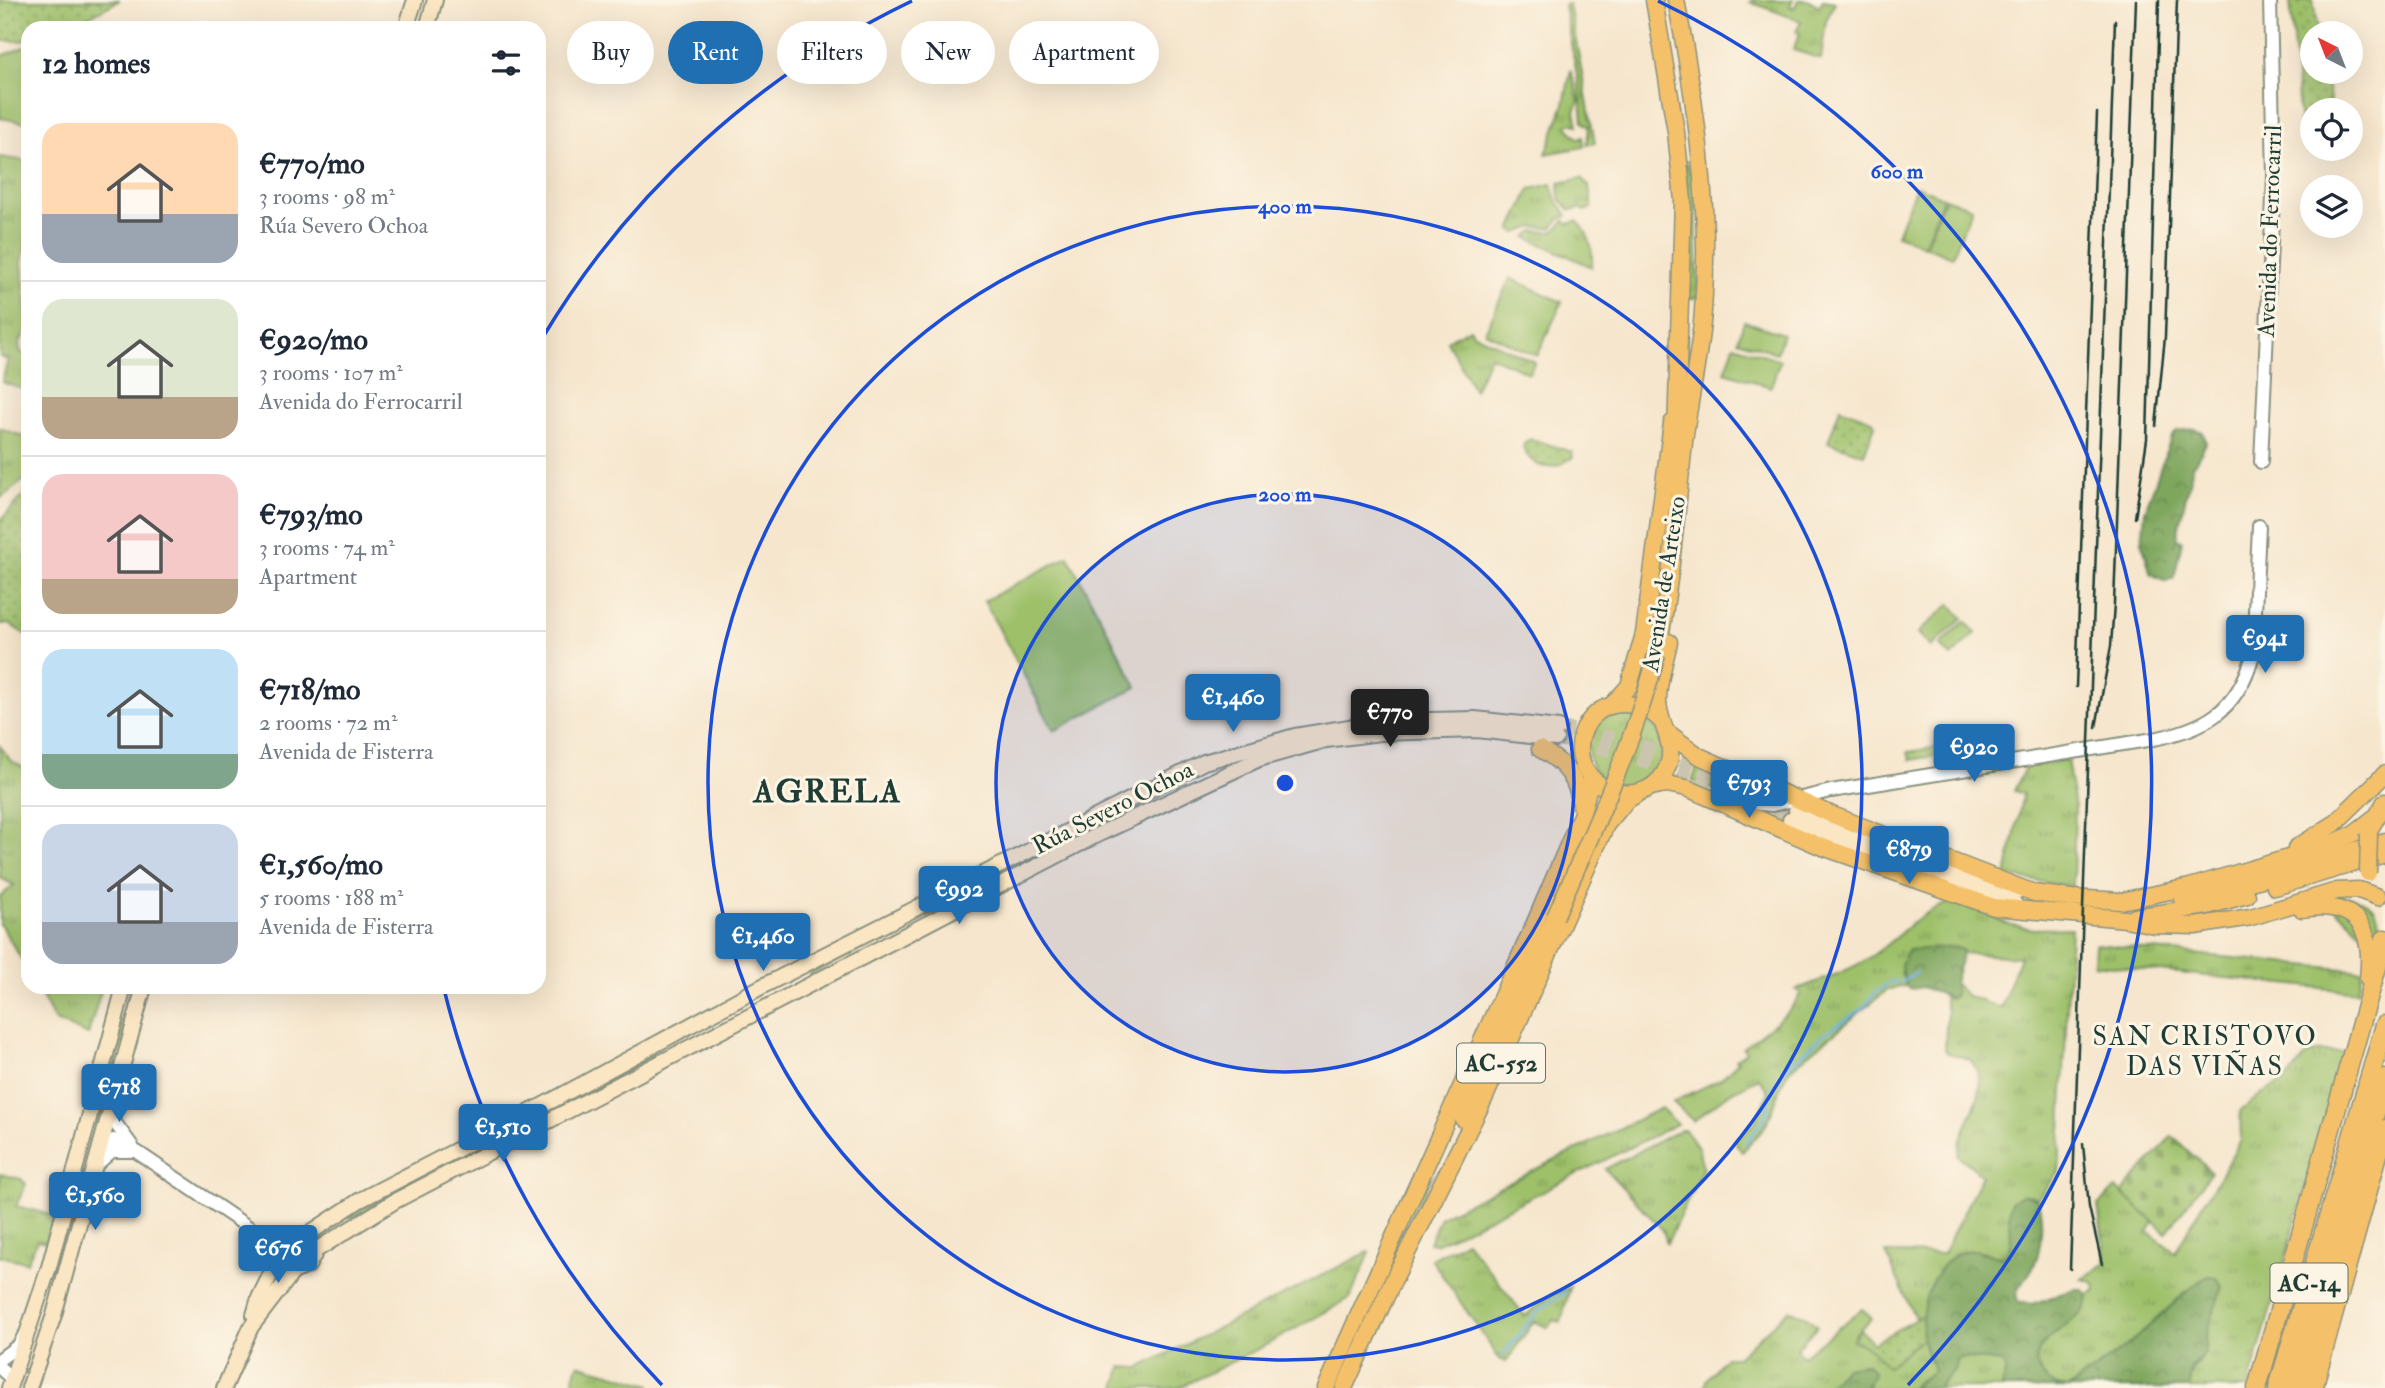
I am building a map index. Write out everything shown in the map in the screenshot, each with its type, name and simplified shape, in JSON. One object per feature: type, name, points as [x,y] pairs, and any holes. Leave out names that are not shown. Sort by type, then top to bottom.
[{"type":"highway","points":[[2258,1388],[2385,939]]},
{"type":"highway","name":"AC-14","points":[[2295,1388],[2385,1025]]},
{"type":"highway","name":"AC-14","points":[[2278,1388],[2385,1079]]},
{"type":"highway","points":[[2312,1388],[2385,1129]]},
{"type":"main road","points":[[408,21],[415,0]]},
{"type":"main road","points":[[428,21],[435,0]]},
{"type":"main road","name":"Avenida de Arteixo","points":[[1654,0],[1677,145],[1684,237],[1678,375],[1657,656],[1658,702],[1665,728]]},
{"type":"main road","name":"Avenida de Arteixo","points":[[1552,916],[1612,790],[1637,722],[1657,656],[1670,578],[1704,291],[1703,182],[1693,94],[1676,0]]},
{"type":"main road","points":[[1677,145],[1692,148],[1695,174],[1703,182]]},
{"type":"main road","name":"Avenida de Arteixo","points":[[1612,705],[1629,686],[1644,634],[1678,375]]},
{"type":"main road","points":[[1657,656],[1666,703],[1677,731],[1688,743],[1793,810],[1959,886],[2041,911]]},
{"type":"main road","points":[[1732,770],[1699,756],[1642,706],[1612,705],[1595,714],[1581,737],[1580,755],[1591,779],[1617,794],[1667,784],[1698,792],[1820,846],[1994,907],[2126,919],[2154,925],[2195,926],[2316,906],[2345,910],[2356,917],[2365,930],[2370,946],[2362,1019]]},
{"type":"main road","name":"Rúa Severo Ochoa","points":[[224,1388],[251,1327],[259,1298],[284,1249],[369,1196],[900,916],[1188,768],[1237,751],[1342,727],[1397,720],[1475,719],[1558,734],[1431,729],[1326,740],[1282,751],[1194,788],[1095,836],[394,1201],[313,1252],[308,1266],[293,1272],[251,1327]]},
{"type":"main road","name":"AC-552","points":[[1395,1277],[1485,1097],[1612,817],[1626,801],[1646,789],[1668,764],[1671,749],[1665,728]]},
{"type":"main road","points":[[1540,749],[1558,759],[1574,777],[1582,813]]},
{"type":"main road","points":[[2210,882],[2311,841],[2334,824],[2385,774]]},
{"type":"main road","name":"AC-552","points":[[1326,1388],[1582,813],[1591,779]]},
{"type":"main road","points":[[1599,845],[1617,820],[1636,803],[1670,791],[1698,792]]},
{"type":"main road","points":[[2381,902],[2368,873],[2371,826],[2385,802]]},
{"type":"main road","points":[[1793,810],[2034,893],[2122,901],[2160,902],[2205,895],[2385,841]]},
{"type":"main road","points":[[2122,901],[2210,882],[2322,848],[2371,826]]},
{"type":"main road","points":[[2126,919],[2207,906],[2385,854]]},
{"type":"main road","points":[[2251,918],[2337,891],[2359,890],[2381,902]]},
{"type":"main road","points":[[680,1052],[677,1045],[684,1035],[879,932],[900,916]]},
{"type":"main road","name":"AC-552","points":[[1396,1232],[1446,1140],[1552,916]]},
{"type":"main road","name":"AC-552","points":[[1344,1388],[1552,916]]},
{"type":"main road","points":[[14,1385],[25,1371],[8,1358],[32,1320],[49,1267],[122,994]]},
{"type":"main road","points":[[29,1388],[54,1315],[142,994]]},
{"type":"main road","points":[[49,1267],[65,1236],[86,1164],[100,1145]]},
{"type":"main road","points":[[293,1272],[285,1269],[284,1249],[307,1244],[313,1252]]},
{"type":"street","name":"Avenida do Ferrocarril","points":[[2261,462],[2274,176],[2270,0]]},
{"type":"street","points":[[1698,792],[1793,810],[2158,738],[2186,732],[2205,723],[2236,695],[2253,655],[2259,526]]},
{"type":"street","points":[[112,1102],[113,1119],[137,1152]]},
{"type":"street","points":[[100,1145],[114,1140],[137,1152],[262,1237],[284,1249]]},
{"type":"street","points":[[94,1166],[112,1151],[137,1152]]},
{"type":"street","points":[[0,1367],[14,1385]]},
{"type":"green space","points":[[0,0],[120,0],[81,21],[21,21],[21,41],[0,41]]},
{"type":"green space","points":[[1793,0],[1790,6],[1794,8],[1799,0],[1809,0],[1819,6],[1823,0],[1835,2],[1826,21],[1821,59],[1793,50],[1800,33],[1796,31],[1801,21],[1750,2]]},
{"type":"green space","points":[[2290,0],[2313,0],[2316,21],[2300,21],[2300,84],[2327,84],[2330,98],[2300,98],[2300,126]]},
{"type":"green space","points":[[1569,4],[1595,143],[1587,145],[1589,127],[1583,122],[1578,78],[1564,5]]},
{"type":"green space","points":[[21,48],[21,122],[0,118],[0,57]]},
{"type":"green space","points":[[1571,70],[1579,101],[1575,112],[1578,125],[1571,123],[1566,126],[1579,139],[1583,137],[1584,147],[1546,154],[1564,104]]},
{"type":"green space","points":[[0,157],[21,160],[21,389],[2,382],[8,360],[0,357]]},
{"type":"green space","points":[[1685,160],[1696,183],[1698,298],[1688,298]]},
{"type":"green space","points":[[1582,178],[1589,186],[1592,208],[1585,211],[1581,208],[1570,210],[1560,199],[1559,183]]},
{"type":"green space","points":[[1552,184],[1557,201],[1568,216],[1561,218],[1551,228],[1534,227],[1517,233],[1511,230],[1530,189]]},
{"type":"green space","points":[[1916,186],[1943,197],[1924,246],[1897,235]]},
{"type":"green space","points":[[1945,198],[1972,208],[1952,257],[1925,246]]},
{"type":"green space","points":[[1565,220],[1568,224],[1577,221],[1588,236],[1592,267],[1526,237],[1534,231],[1553,232]]},
{"type":"green space","points":[[1510,278],[1562,302],[1537,356],[1485,332]]},
{"type":"green space","points":[[1744,321],[1783,334],[1777,353],[1738,340]]},
{"type":"green space","points":[[1470,328],[1474,334],[1535,362],[1529,373],[1490,356],[1474,390],[1447,341]]},
{"type":"green space","points":[[1734,345],[1780,360],[1771,387],[1725,372]]},
{"type":"green space","points":[[1840,408],[1872,420],[1875,425],[1864,454],[1828,442]]},
{"type":"green space","points":[[0,428],[21,436],[21,482],[1,498]]},
{"type":"green space","points":[[2195,429],[2203,432],[2206,443],[2193,466],[2176,539],[2182,541],[2174,578],[2166,581],[2151,574],[2142,543],[2145,511],[2171,438],[2177,431]]},
{"type":"green space","points":[[1531,439],[1572,452],[1573,457],[1552,467],[1539,465],[1533,462],[1523,448],[1525,442]]},
{"type":"green space","points":[[21,498],[21,632],[9,624],[0,624],[0,521]]},
{"type":"green space","points":[[1068,556],[1137,687],[1054,731],[984,601]]},
{"type":"green space","points":[[1950,604],[1963,618],[1931,647],[1918,633]]},
{"type":"green space","points":[[1965,621],[1976,633],[1951,657],[1940,645]]},
{"type":"green space","points":[[1625,712],[1639,715],[1651,723],[1659,735],[1662,749],[1659,763],[1651,775],[1639,783],[1625,786],[1611,783],[1599,775],[1591,763],[1588,749],[1591,735],[1599,723],[1611,715]]},
{"type":"green space","points":[[1991,738],[1993,747],[1910,760],[1908,752]]},
{"type":"green space","points":[[0,746],[11,761],[21,766],[21,958],[0,924],[0,897],[14,885],[0,878]]},
{"type":"green space","points":[[2067,759],[2075,808],[2073,887],[2006,876],[2023,794],[2014,791],[2025,767]]},
{"type":"green space","points":[[1698,764],[1780,798],[1747,799],[1692,781]]},
{"type":"green space","points":[[1182,779],[1184,784],[999,878],[996,873]]},
{"type":"green space","points":[[991,876],[993,881],[810,975],[809,972]]},
{"type":"green space","points":[[2340,896],[2361,900],[2373,908],[2379,921],[2378,943],[2373,943],[2328,902]]},
{"type":"green space","points":[[1953,902],[1986,913],[2007,924],[2034,929],[2071,928],[2059,1172],[2037,1199],[2031,1195],[2006,1255],[1993,1257],[1983,1251],[1955,1254],[1934,1282],[1923,1315],[1915,1318],[1886,1253],[1943,1254],[1982,1175],[1958,1155],[1960,1142],[1979,1095],[1980,1083],[1970,1059],[1947,1053],[1945,1049],[1947,1012],[1944,997],[1951,998],[1954,983],[1967,996],[2001,1008],[2020,957],[1918,950],[1901,973],[1906,986],[1887,990],[1789,1070],[1767,1122],[1742,1152],[1734,1141],[1755,1122],[1769,1092],[1759,1078],[1731,1092],[1693,1121],[1673,1102],[1721,1079],[1738,1062],[1736,1059],[1746,1052],[1743,1048],[1788,1012],[1801,993],[1796,990],[1859,964],[1928,912]]},
{"type":"green space","points":[[2095,944],[2362,971],[2358,992],[2094,964]]},
{"type":"green space","points":[[1957,947],[1963,951],[1954,983],[1955,995],[1951,998],[1922,987],[1912,989],[1906,986],[1901,964],[1909,950]]},
{"type":"green space","points":[[41,994],[100,994],[88,1035],[55,1021]]},
{"type":"green space","points":[[128,994],[136,994],[102,1121],[93,1125]]},
{"type":"green space","points":[[2317,1052],[2344,1052],[2248,1388],[2189,1388],[2192,1370],[2203,1354],[2205,1339],[2201,1322],[2187,1291],[2127,1346],[2068,1388],[2049,1382],[2037,1366],[2037,1356],[2049,1338],[2083,1311],[2088,1295],[2095,1292],[2096,1287],[2091,1281],[2082,1279],[2106,1263],[2098,1205],[2116,1188],[2154,1222],[2148,1232],[2175,1252],[2241,1140],[2240,1112],[2261,1094],[2285,1081],[2306,1056]]},
{"type":"green space","points":[[653,1053],[656,1057],[350,1219],[347,1215]]},
{"type":"green space","points":[[1661,1108],[1677,1124],[1461,1232],[1435,1244],[1429,1243],[1440,1217]]},
{"type":"green space","points":[[1680,1130],[1685,1130],[1698,1148],[1703,1168],[1667,1243],[1663,1230],[1605,1169]]},
{"type":"green space","points":[[2172,1136],[2211,1172],[2166,1233],[2122,1193]]},
{"type":"green space","points":[[1434,1173],[1338,1388],[1332,1388],[1421,1193]]},
{"type":"green space","points":[[0,1174],[21,1179],[26,1184],[16,1206],[55,1216],[46,1242],[37,1240],[27,1262],[0,1256]]},
{"type":"green space","points":[[2024,1194],[2037,1199],[2041,1214],[2041,1233],[2036,1260],[2017,1292],[2018,1302],[2032,1304],[2075,1289],[2082,1289],[2088,1295],[2083,1311],[2049,1338],[2037,1356],[2037,1366],[2047,1380],[2055,1386],[2069,1388],[2002,1388],[2006,1368],[2002,1362],[1962,1357],[1956,1360],[1955,1369],[1937,1388],[1911,1388],[1933,1371],[1923,1344],[1921,1322],[1927,1294],[1933,1281],[1940,1269],[1961,1252],[1977,1250],[2000,1257],[2006,1253],[2011,1241],[2011,1202]]},
{"type":"green space","points":[[1466,1241],[1525,1316],[1549,1296],[1570,1287],[1561,1322],[1553,1320],[1548,1328],[1534,1321],[1506,1362],[1500,1360],[1431,1259]]},
{"type":"green space","points":[[1370,1253],[1350,1298],[1268,1344],[1178,1388],[1116,1388],[1121,1367],[1139,1368]]},
{"type":"green space","points":[[2209,1276],[2218,1279],[2222,1287],[2205,1338],[2205,1353],[2191,1368],[2189,1388],[2069,1388],[2127,1346],[2199,1281]]},
{"type":"green space","points":[[1862,1309],[1872,1318],[1854,1335],[1878,1354],[1887,1367],[1922,1339],[1934,1371],[1911,1388],[1864,1388],[1868,1384],[1867,1364],[1846,1367],[1826,1388],[1705,1388],[1706,1380],[1726,1357],[1737,1357],[1789,1310],[1807,1317],[1817,1326],[1796,1349],[1803,1356]]},
{"type":"green space","points":[[1923,1315],[1922,1339],[1887,1367],[1872,1350],[1853,1340],[1860,1329],[1873,1343]]},
{"type":"green space","points":[[1962,1357],[2002,1362],[2006,1367],[2002,1388],[1937,1388],[1954,1369],[1956,1360]]},
{"type":"green space","points":[[578,1364],[651,1385],[650,1388],[571,1388]]},
{"type":"green space","points":[[1867,1364],[1874,1374],[1864,1388],[1826,1388],[1846,1367]]},
{"type":"waterway","points":[[1746,1143],[1766,1116],[1772,1090],[1783,1071],[1824,1034],[1862,1009],[1876,992],[1892,981],[1899,983],[1916,973]]},
{"type":"waterway","points":[[1503,1355],[1537,1312],[1566,1292]]},
{"type":"tunnel","points":[[1559,728],[1591,733],[1652,750],[1709,771],[1796,810]]},
{"type":"tunnel","points":[[1556,739],[1625,755],[1734,796]]},
{"type":"tunnel","points":[[1753,804],[1790,820]]},
{"type":"railway","points":[[2096,727],[2111,646],[2114,604],[2136,0]]},
{"type":"railway","points":[[2135,518],[2147,439],[2159,0]]},
{"type":"railway","points":[[2156,426],[2165,337],[2177,0]]},
{"type":"railway","points":[[2070,1269],[2115,20]]},
{"type":"railway","points":[[2076,687],[2097,113]]},
{"type":"railway","points":[[2083,1144],[2089,1207],[2102,1264]]},
{"type":"district","name":"AGRELA","points":[[828,792]]},
{"type":"district","name":"SAN CRISTOVO DAS VIÑAS","points":[[2205,1052]]}]
